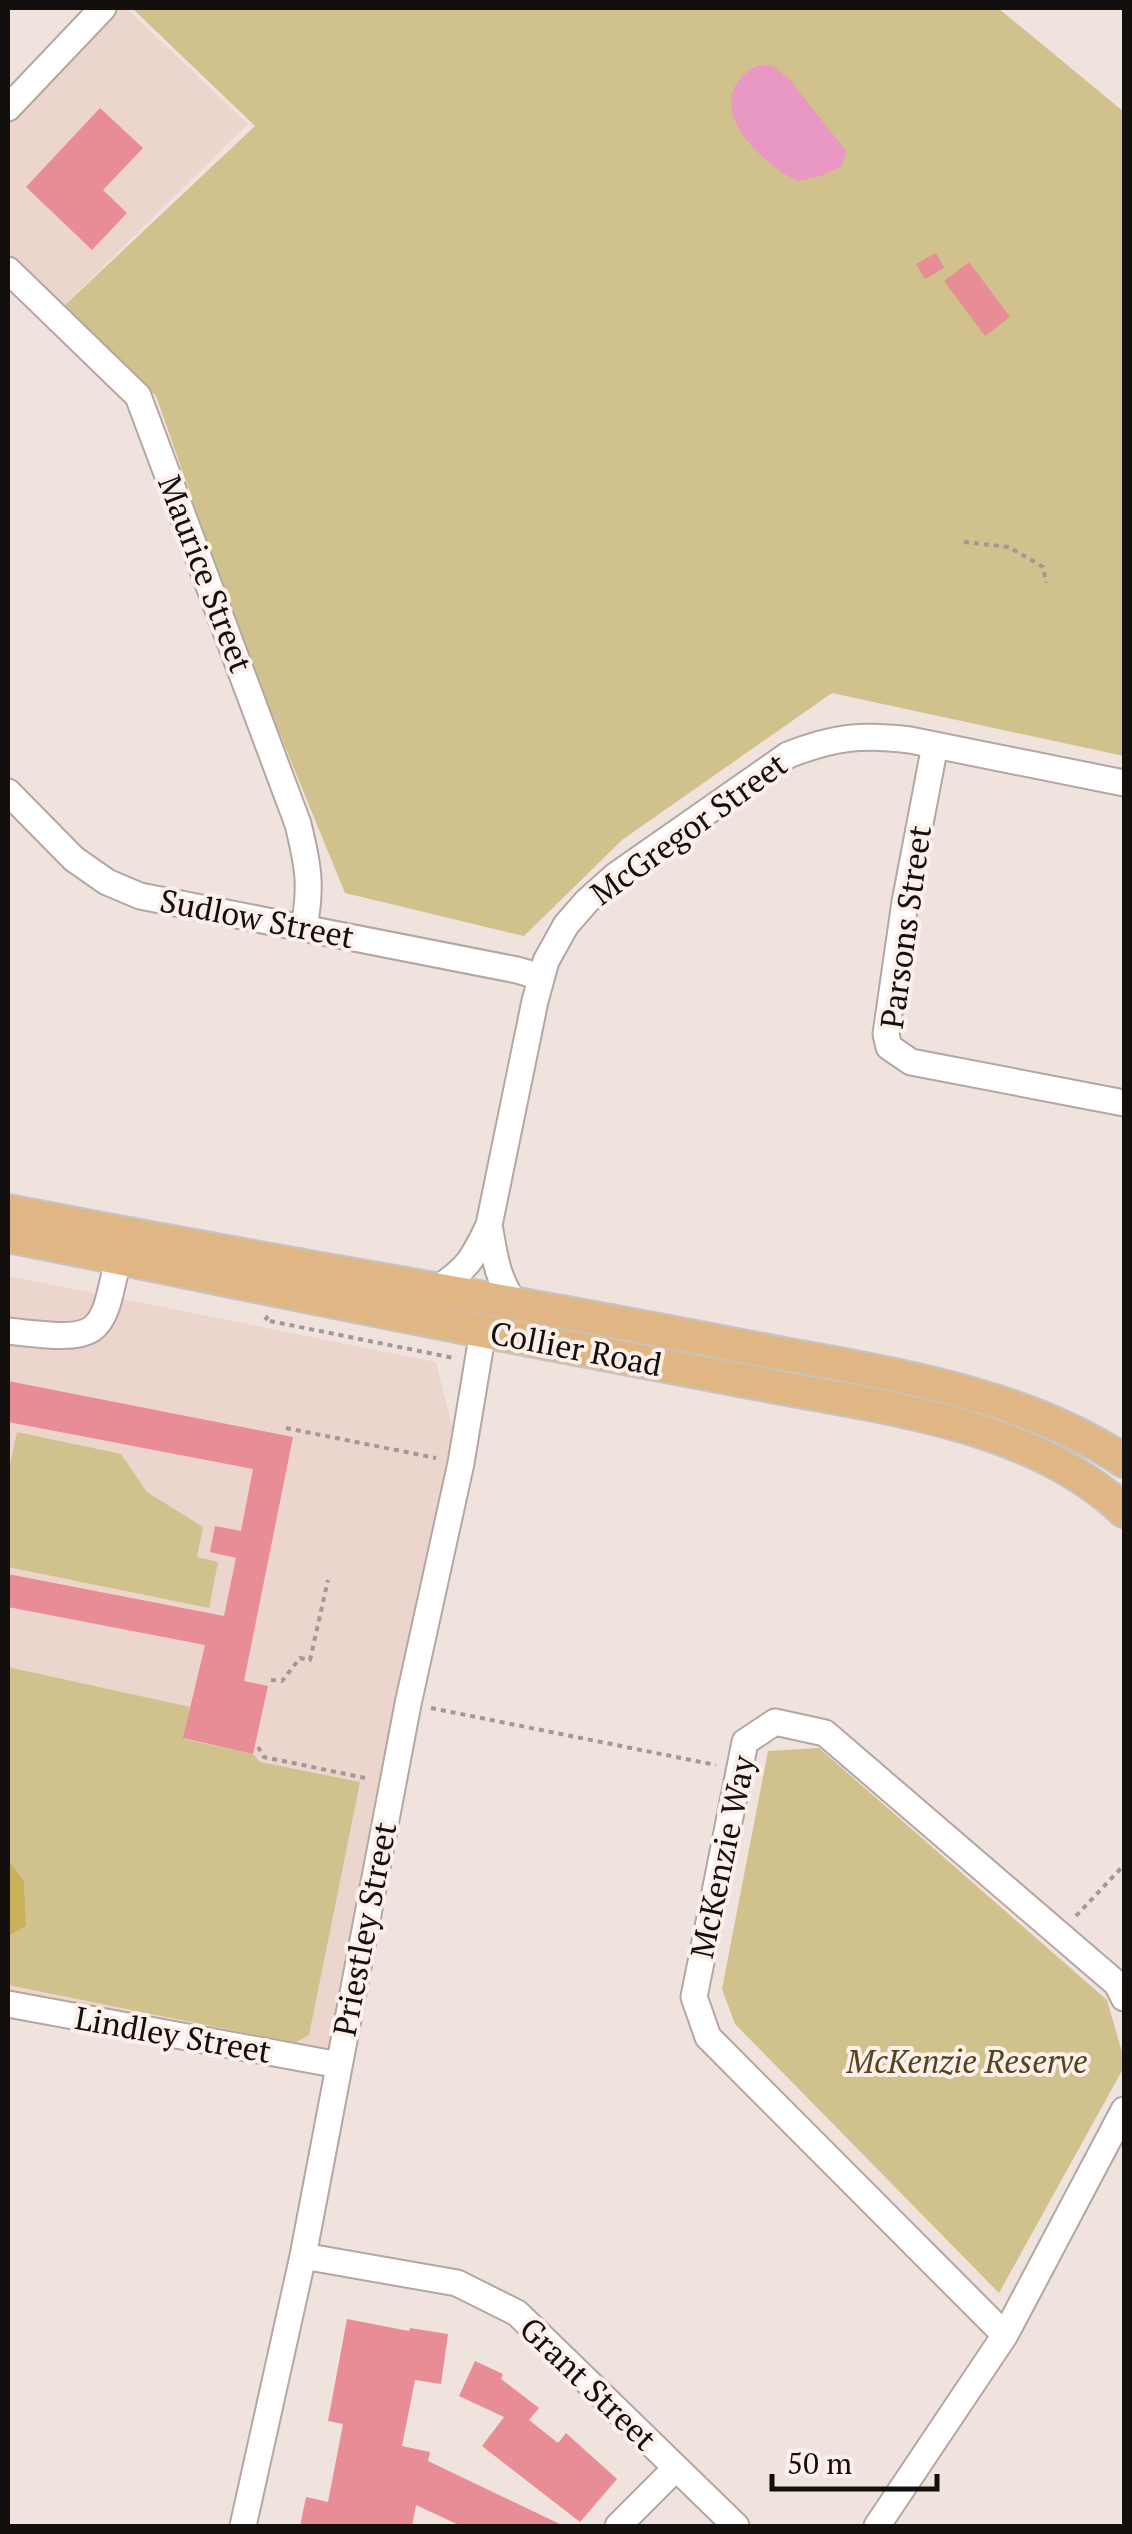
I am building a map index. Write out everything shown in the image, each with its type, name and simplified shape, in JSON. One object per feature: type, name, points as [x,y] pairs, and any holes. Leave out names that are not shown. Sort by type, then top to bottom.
[{"type":"main road","name":"Collier Road","points":[[8,1211],[121,1246],[482,1331],[882,1407],[992,1434],[1060,1463],[1124,1511]]},
{"type":"main road","name":"Collier Road","points":[[8,1236],[121,1246],[437,1289],[692,1336],[960,1392],[1070,1429],[1124,1461]]},
{"type":"street","points":[[8,108],[103,8]]},
{"type":"street","name":"Maurice Street","points":[[8,270],[138,396],[298,824],[310,886],[304,927]]},
{"type":"street","name":"McGregor Street","points":[[437,1289],[466,1268],[488,1225],[546,962],[566,926],[615,876],[788,755],[820,742],[876,736],[1124,782]]},
{"type":"street","name":"Parsons Street","points":[[935,745],[886,1034],[890,1046],[911,1062],[1124,1103]]},
{"type":"street","name":"Sudlow Street","points":[[8,792],[74,859],[107,882],[140,896],[541,977]]},
{"type":"street","name":"McGregor Street","points":[[488,1225],[502,1284],[515,1304]]},
{"type":"street","points":[[8,1331],[58,1337],[86,1333],[100,1325],[109,1305],[121,1246]]},
{"type":"street","name":"Priestley Street","points":[[244,2526],[303,2256],[408,1704],[460,1463],[482,1331]]},
{"type":"street","name":"McKenzie Way","points":[[1005,2334],[708,2037],[694,1997],[745,1742],[775,1722],[825,1733],[1118,1984],[1124,1998]]},
{"type":"street","name":"Lindley Street","points":[[8,2004],[340,2064]]},
{"type":"street","points":[[877,2526],[1005,2334],[1124,2110]]},
{"type":"street","name":"Grant Street","points":[[303,2256],[457,2282],[516,2313],[736,2526]]},
{"type":"street","points":[[618,2526],[674,2468]]},
{"type":"path","points":[[964,542],[1009,547],[1043,567],[1046,583]]},
{"type":"path","points":[[286,1428],[460,1463]]},
{"type":"path","points":[[270,1680],[282,1681],[300,1658],[310,1660],[328,1580]]},
{"type":"path","points":[[408,1704],[740,1770]]},
{"type":"path","points":[[258,1747],[264,1757],[366,1778]]},
{"type":"path","points":[[1058,1934],[1124,1866]]},
{"type":"shaded area","points":[[103,8],[126,8],[248,124],[52,317],[8,270],[8,108]]},
{"type":"shaded area","points":[[760,65],[773,66],[790,80],[846,151],[842,166],[797,181],[771,164],[746,139],[732,109],[732,94],[742,77]]},
{"type":"shaded area","points":[[8,1276],[436,1362],[461,1463],[338,2064],[8,2004]]},
{"type":"shaded area","points":[[8,1860],[24,1881],[26,1926],[8,1936]]},
{"type":"green space","points":[[135,8],[998,8],[1124,112],[1124,756],[832,693],[622,840],[524,936],[345,893],[245,649],[156,396],[65,305],[255,126]]},
{"type":"green space","points":[[17,1432],[121,1454],[147,1492],[203,1527],[197,1557],[218,1562],[209,1608],[8,1567],[8,1474]]},
{"type":"green space","points":[[8,1667],[190,1707],[184,1739],[253,1754],[260,1762],[360,1782],[309,2035],[295,2043],[8,1985],[8,1936],[26,1925],[24,1881],[8,1860]]},
{"type":"green space","name":"McKenzie Reserve","points":[[819,1748],[1107,2000],[1124,2067],[999,2293],[735,2024],[722,1989],[768,1751]]},
{"type":"building","points":[[100,108],[143,148],[103,190],[127,213],[92,250],[26,187]]},
{"type":"building","points":[[936,253],[944,268],[925,279],[916,264]]},
{"type":"building","points":[[969,262],[1010,317],[985,336],[944,281]]},
{"type":"building","points":[[8,1381],[293,1437],[244,1681],[268,1686],[253,1754],[183,1738],[205,1645],[8,1607],[8,1574],[224,1616],[236,1558],[210,1552],[215,1526],[241,1531],[253,1469],[8,1422]]},
{"type":"building","points":[[347,2319],[448,2334],[441,2384],[415,2380],[402,2446],[430,2452],[428,2461],[564,2526],[461,2526],[416,2505],[412,2526],[300,2526],[306,2497],[328,2502],[343,2424],[328,2421]]},
{"type":"building","points":[[475,2361],[503,2374],[501,2379],[539,2408],[529,2420],[558,2443],[566,2433],[617,2479],[580,2522],[482,2446],[504,2417],[459,2396]]}]
